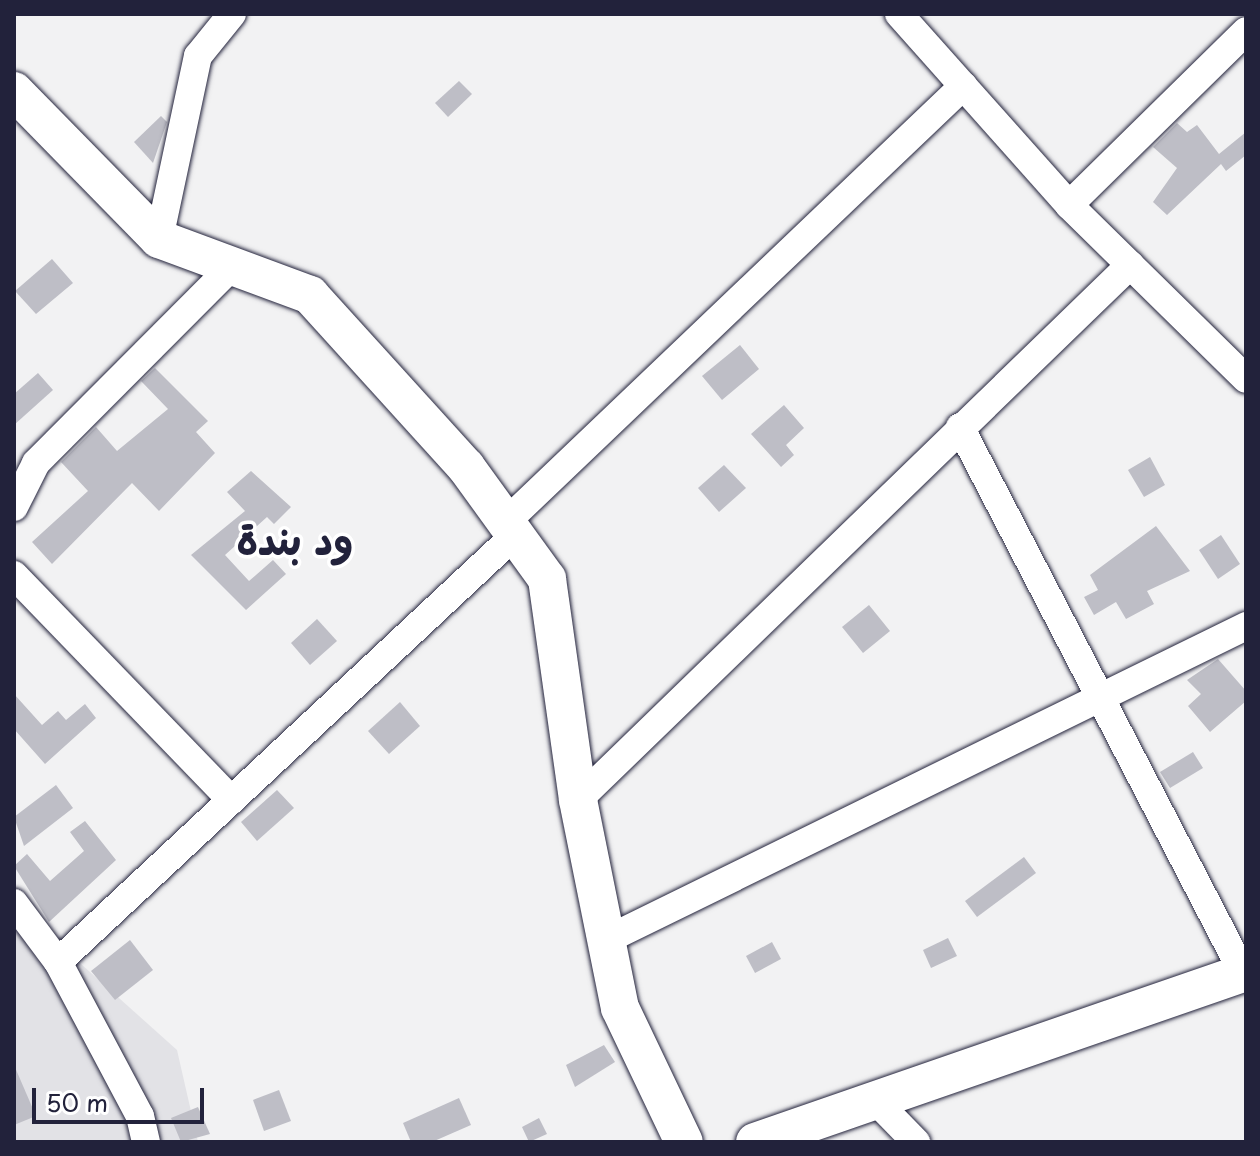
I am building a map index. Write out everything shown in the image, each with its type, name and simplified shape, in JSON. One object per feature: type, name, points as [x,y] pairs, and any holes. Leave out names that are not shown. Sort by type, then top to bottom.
[{"type":"street","points":[[159,239],[198,56],[232,14]]},
{"type":"street","points":[[905,16],[1069,205],[1242,367]]},
{"type":"street","points":[[1069,205],[1246,31]]},
{"type":"street","points":[[58,962],[231,800],[963,86]]},
{"type":"street","points":[[14,91],[159,239],[310,295],[466,467],[547,579],[578,800],[620,1008],[684,1142]]},
{"type":"street","points":[[578,800],[1130,265]]},
{"type":"street","points":[[14,507],[36,463],[232,266]]},
{"type":"street","points":[[755,1142],[1244,972],[1095,700],[960,427]]},
{"type":"street","points":[[14,575],[231,800]]},
{"type":"street","points":[[606,940],[1246,626]]},
{"type":"street","points":[[14,903],[58,962],[140,1116],[146,1142]]},
{"type":"street","points":[[875,1100],[916,1142]]},
{"type":"shaded area","points":[[14,904],[177,1050],[198,1142],[14,1142]]},
{"type":"building","points":[[459,81],[472,94],[448,117],[435,103]]},
{"type":"building","points":[[161,116],[167,122],[153,163],[134,142]]},
{"type":"building","points":[[1177,123],[1187,132],[1197,125],[1219,154],[1246,132],[1246,155],[1226,171],[1221,164],[1167,215],[1153,202],[1177,168],[1153,147]]},
{"type":"building","points":[[52,259],[73,283],[36,314],[15,291]]},
{"type":"building","points":[[740,345],[759,369],[722,400],[702,376]]},
{"type":"building","points":[[155,368],[208,421],[196,432],[215,453],[159,511],[132,483],[52,564],[32,542],[88,491],[61,462],[96,427],[117,451],[168,409],[141,381]]},
{"type":"building","points":[[38,373],[53,390],[14,425],[14,394]]},
{"type":"building","points":[[784,405],[804,428],[786,445],[794,455],[781,467],[751,434]]},
{"type":"building","points":[[1150,457],[1165,485],[1144,497],[1128,470]]},
{"type":"building","points":[[724,465],[746,488],[719,512],[698,488]]},
{"type":"building","points":[[251,471],[291,507],[274,524],[267,517],[225,555],[249,581],[273,560],[286,574],[246,610],[191,555],[245,511],[227,492]]},
{"type":"building","points":[[1156,526],[1190,571],[1147,591],[1154,604],[1126,619],[1116,602],[1094,615],[1084,597],[1098,590],[1090,575]]},
{"type":"building","points":[[1221,535],[1240,564],[1218,579],[1199,550]]},
{"type":"building","points":[[869,605],[890,631],[863,653],[842,627]]},
{"type":"building","points":[[317,619],[337,641],[310,665],[291,643]]},
{"type":"building","points":[[1218,659],[1246,691],[1246,701],[1210,732],[1188,706],[1201,694],[1187,680]]},
{"type":"building","points":[[14,694],[42,725],[58,711],[66,720],[85,704],[96,718],[45,764],[14,729]]},
{"type":"building","points":[[400,702],[420,726],[389,754],[368,731]]},
{"type":"building","points":[[1193,752],[1203,768],[1170,788],[1160,772]]},
{"type":"building","points":[[56,785],[73,808],[24,846],[14,817]]},
{"type":"building","points":[[277,790],[294,808],[257,841],[241,822]]},
{"type":"building","points":[[85,821],[116,860],[49,922],[14,866],[27,854],[50,881],[84,851],[70,832]]},
{"type":"building","points":[[1024,857],[1036,873],[977,917],[965,901]]},
{"type":"building","points":[[948,938],[957,956],[931,968],[923,950]]},
{"type":"building","points":[[130,940],[153,970],[115,1000],[91,971]]},
{"type":"building","points":[[772,942],[781,959],[755,973],[746,956]]},
{"type":"building","points":[[604,1045],[615,1062],[575,1087],[566,1065]]},
{"type":"building","points":[[14,1065],[36,1116],[14,1125]]},
{"type":"building","points":[[279,1090],[291,1121],[264,1131],[253,1100]]},
{"type":"building","points":[[459,1098],[471,1125],[432,1142],[411,1142],[403,1123]]},
{"type":"building","points":[[198,1107],[210,1134],[181,1142],[171,1118]]},
{"type":"building","points":[[539,1118],[547,1134],[529,1142],[522,1127]]},
{"type":"district","name":"ود بندة","points":[[295,539]]}]
